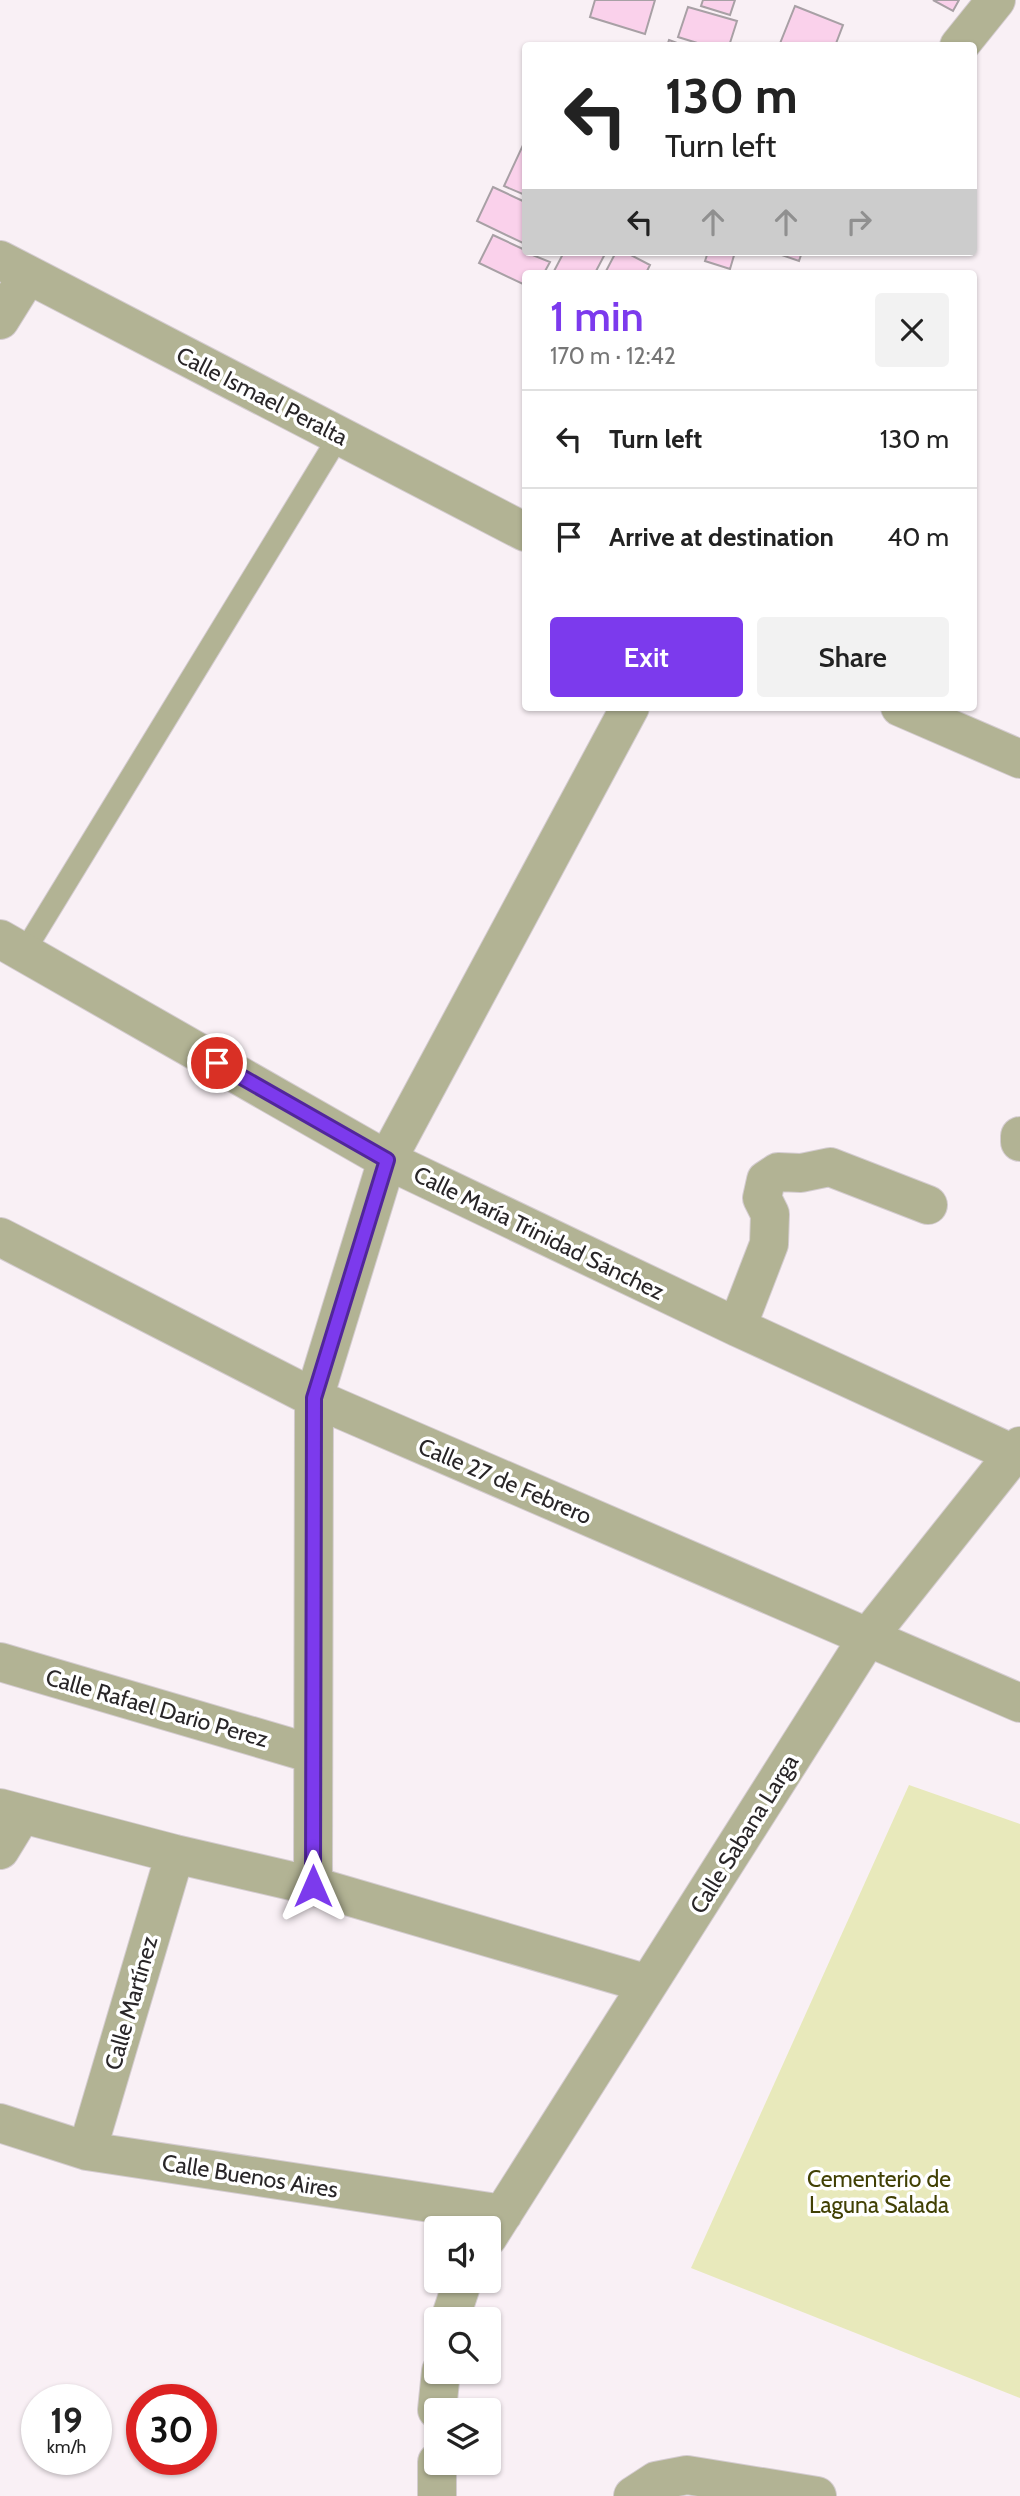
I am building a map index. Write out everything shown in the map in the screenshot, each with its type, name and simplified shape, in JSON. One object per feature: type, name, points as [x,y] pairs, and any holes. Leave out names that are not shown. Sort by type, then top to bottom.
[{"type":"street","points":[[962,42],[996,0]]},
{"type":"street","points":[[0,320],[14,268]]},
{"type":"street","name":"Calle Ismael Peralta","points":[[14,268],[522,530]]},
{"type":"street","points":[[313,1886],[314,1398],[387,1160],[628,711]]},
{"type":"street","points":[[909,711],[1020,759]]},
{"type":"street","name":"Calle María Trinidad Sánchez","points":[[12,946],[387,1160],[737,1327],[1018,1452]]},
{"type":"street","points":[[1020,1136],[1020,1142]]},
{"type":"street","points":[[737,1327],[769,1244],[770,1214],[762,1198],[766,1180],[778,1172],[801,1173],[830,1167],[928,1205]]},
{"type":"street","name":"Calle 27 de Febrero","points":[[0,1237],[314,1398],[1020,1703]]},
{"type":"street","name":"Calle Sabana Larga","points":[[501,2217],[868,1637],[1018,1452]]},
{"type":"street","name":"Calle Rafael Dario Perez","points":[[0,1662],[313,1754]]},
{"type":"street","points":[[0,1850],[11,1811],[175,1854],[313,1886],[649,1984]]},
{"type":"street","name":"Calle Martínez","points":[[87,2151],[175,1854]]},
{"type":"street","name":"Calle Buenos Aires","points":[[0,2123],[87,2151],[446,2216]]},
{"type":"street","points":[[648,2491],[687,2475],[817,2496]]},
{"type":"lane","points":[[12,946],[339,436]]},
{"type":"green space","name":"Cementerio de Laguna Salada","points":[[909,1785],[1020,1824],[1020,2398],[691,2268]]},
{"type":"building","points":[[595,0],[655,0],[645,34],[590,17]]},
{"type":"building","points":[[703,0],[735,0],[730,15],[701,6]]},
{"type":"building","points":[[933,0],[959,0],[953,11]]},
{"type":"building","points":[[795,6],[843,25],[837,42],[781,42]]},
{"type":"building","points":[[688,7],[737,21],[730,42],[694,42],[678,37]]},
{"type":"building","points":[[522,147],[522,194],[504,186]]},
{"type":"building","points":[[493,187],[522,201],[522,243],[477,221]]},
{"type":"building","points":[[493,235],[522,249],[522,256],[535,256],[550,262],[546,270],[522,270],[522,284],[479,263]]},
{"type":"building","points":[[562,256],[604,256],[597,270],[555,270]]},
{"type":"building","points":[[614,256],[633,256],[650,265],[648,270],[607,270]]},
{"type":"building","points":[[707,256],[734,256],[730,269],[705,261]]},
{"type":"building","points":[[785,256],[801,256],[799,261]]},
{"type":"route","points":[[217,1063],[387,1160],[314,1398],[313,1886]]}]
